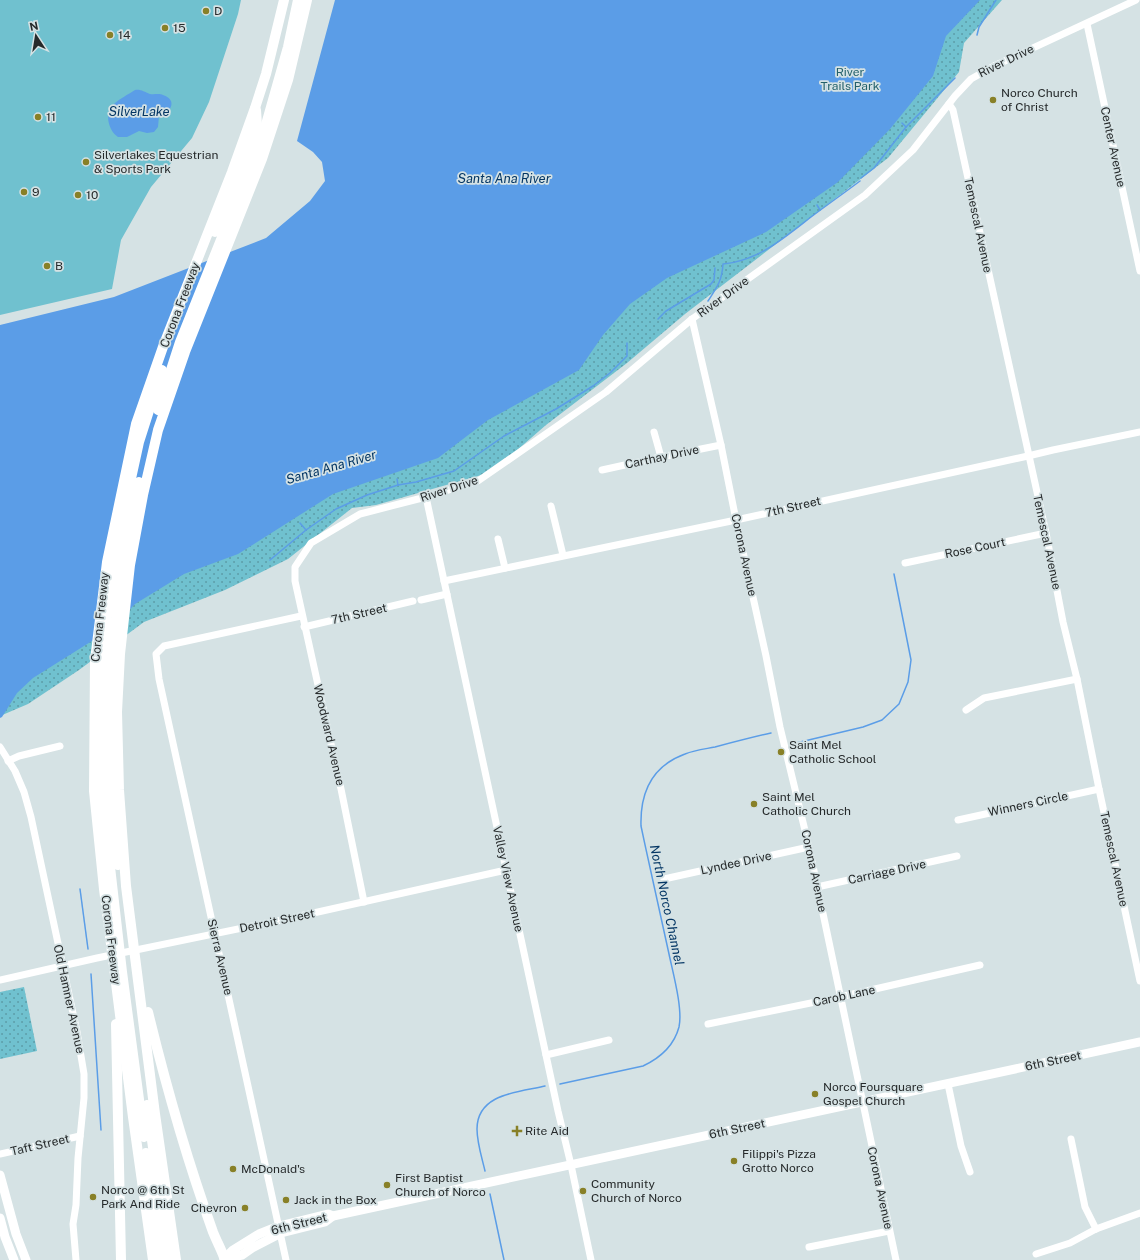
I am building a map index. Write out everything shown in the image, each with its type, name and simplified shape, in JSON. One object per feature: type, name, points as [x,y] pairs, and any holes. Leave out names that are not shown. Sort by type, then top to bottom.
[{"type":"highway","name":"Corona Freeway","points":[[153,1260],[114,969],[94,791],[108,657],[107,562],[136,424],[164,344],[207,243],[255,108],[266,74],[284,0]]},
{"type":"highway","points":[[227,235],[263,136],[288,47],[298,0]]},
{"type":"highway","name":"Corona Freeway","points":[[176,1260],[126,886],[119,790],[117,712],[108,657],[130,565],[143,495],[158,430],[227,235],[265,152],[288,80],[308,0]]},
{"type":"highway","points":[[108,657],[101,712],[104,823],[160,1260]]},
{"type":"highway","points":[[108,657],[110,685],[109,752],[113,820],[153,1148],[169,1260]]},
{"type":"highway","points":[[136,966],[163,1074],[183,1143],[213,1233],[225,1260]]},
{"type":"highway","points":[[114,969],[121,1260]]},
{"type":"main road","name":"6th Street","points":[[225,1260],[242,1255],[280,1230],[328,1214],[333,1216],[1140,1042]]},
{"type":"main road","points":[[0,1175],[3,1198],[26,1260]]},
{"type":"main road","points":[[0,1218],[5,1237],[14,1260]]},
{"type":"street","name":"River Drive","points":[[295,567],[311,543],[360,514],[426,497],[478,481],[606,392],[692,319],[865,195],[913,150],[949,104],[972,79],[994,66],[1136,0]]},
{"type":"street","name":"Center Avenue","points":[[1087,24],[1140,271]]},
{"type":"street","name":"Temescal Avenue","points":[[949,104],[953,110],[1046,533],[1063,622],[1077,679],[1140,981]]},
{"type":"street","name":"Corona Avenue","points":[[692,319],[721,445],[780,726],[809,847],[896,1260]]},
{"type":"street","points":[[654,432],[661,457]]},
{"type":"street","name":"7th Street","points":[[444,581],[736,520],[1140,432]]},
{"type":"street","name":"Carthay Drive","points":[[602,470],[721,445]]},
{"type":"street","name":"Valley View Avenue","points":[[426,497],[591,1260]]},
{"type":"street","points":[[550,506],[563,556]]},
{"type":"street","name":"Rose Court","points":[[905,563],[1046,533]]},
{"type":"street","points":[[498,539],[505,568]]},
{"type":"street","name":"Woodward Avenue","points":[[295,567],[295,582],[301,616],[341,789],[364,902]]},
{"type":"street","name":"7th Street","points":[[304,627],[447,594]]},
{"type":"street","name":"Sierra Avenue","points":[[286,1260],[214,933],[156,654],[164,646],[301,616]]},
{"type":"street","points":[[966,710],[984,698],[1077,679]]},
{"type":"street","points":[[8,760],[60,746]]},
{"type":"street","name":"Old Hamner Avenue","points":[[0,747],[15,771],[24,792],[31,817],[77,1032],[84,1074],[84,1098],[78,1158],[76,1206],[73,1224],[76,1260]]},
{"type":"street","name":"Winners Circle","points":[[958,820],[1099,789]]},
{"type":"street","name":"Lyndee Drive","points":[[664,879],[809,847]]},
{"type":"street","name":"Carriage Drive","points":[[817,887],[957,856]]},
{"type":"street","name":"Detroit Street","points":[[0,980],[506,870]]},
{"type":"street","name":"Carob Lane","points":[[708,1024],[840,997],[980,965]]},
{"type":"street","points":[[546,1054],[609,1040]]},
{"type":"street","points":[[948,1084],[961,1146],[970,1172]]},
{"type":"street","name":"Taft Street","points":[[0,1154],[80,1136]]},
{"type":"street","points":[[1071,1140],[1086,1207],[1096,1229]]},
{"type":"street","points":[[1036,1254],[1070,1243],[1096,1229],[1140,1213]]},
{"type":"street","points":[[809,1247],[889,1231]]},
{"type":"green space","name":"Silverlakes Equestrian & Sports Park","points":[[0,0],[241,0],[238,14],[209,102],[192,138],[151,187],[121,240],[112,289],[0,315]]},
{"type":"green space","name":"River Trails Park","points":[[775,0],[1002,0],[964,43],[959,72],[888,158],[685,314],[627,363],[546,425],[492,472],[376,505],[352,508],[288,559],[225,590],[144,622],[79,670],[28,704],[0,716],[0,567]]},
{"type":"green space","points":[[24,987],[37,1051],[0,1059],[0,992]]},
{"type":"water","name":"Santa Ana River","points":[[335,0],[980,0],[946,36],[933,76],[890,129],[838,182],[766,232],[667,278],[630,304],[603,335],[579,370],[488,420],[438,458],[333,494],[238,554],[184,574],[135,604],[111,629],[33,678],[17,693],[0,718],[0,325],[114,297],[266,238],[310,201],[325,181],[322,162],[313,152],[297,141]]},
{"type":"water","name":"SilverLake","points":[[135,90],[141,90],[150,94],[160,94],[168,97],[171,106],[167,112],[159,116],[158,127],[154,132],[147,133],[139,131],[127,137],[118,137],[112,130],[108,121],[109,112],[116,102]]},
{"type":"waterway","points":[[977,35],[979,27],[996,0]]},
{"type":"waterway","points":[[902,123],[906,127],[955,78]]},
{"type":"waterway","points":[[861,178],[874,168],[906,127]]},
{"type":"waterway","points":[[708,301],[720,279],[723,264],[748,258],[770,247],[860,181]]},
{"type":"waterway","points":[[817,205],[820,210]]},
{"type":"waterway","points":[[658,319],[666,311],[711,284],[714,280],[715,268]]},
{"type":"waterway","points":[[397,479],[398,485],[416,482],[454,471],[504,436],[556,409],[593,386],[610,373],[627,356],[627,343]]},
{"type":"waterway","points":[[306,530],[336,509],[367,495],[398,485]]},
{"type":"waterway","points":[[270,560],[306,530],[300,523]]},
{"type":"waterway","name":"North Norco Channel","points":[[796,743],[863,727],[882,720],[899,704],[908,682],[911,660],[894,574]]},
{"type":"waterway","name":"North Norco Channel","points":[[560,1084],[643,1066],[666,1051],[677,1034],[680,1019],[677,991],[641,826],[643,803],[650,782],[656,773],[664,766],[685,754],[771,733]]},
{"type":"waterway","points":[[80,889],[88,949]]},
{"type":"waterway","points":[[91,974],[101,1130]]},
{"type":"waterway","name":"North Norco Channel","points":[[485,1171],[477,1134],[479,1117],[484,1108],[492,1101],[502,1096],[545,1086]]},
{"type":"waterway","name":"North Norco Channel","points":[[490,1194],[504,1260]]},
{"type":"place","name":"D","points":[[206,11]]},
{"type":"place","name":"15","points":[[165,28]]},
{"type":"place","name":"14","points":[[110,35]]},
{"type":"place","name":"Norco Church of Christ","points":[[993,100]]},
{"type":"place","name":"11","points":[[38,117]]},
{"type":"place","name":"Silverlakes Equestrian & Sports Park","points":[[86,162]]},
{"type":"place","name":"9","points":[[24,192]]},
{"type":"place","name":"10","points":[[78,195]]},
{"type":"place","name":"B","points":[[47,266]]},
{"type":"place","name":"Saint Mel Catholic School","points":[[781,752]]},
{"type":"place","name":"Saint Mel Catholic Church","points":[[754,804]]},
{"type":"place","name":"Norco Foursquare Gospel Church","points":[[815,1094]]},
{"type":"place","name":"Rite Aid","points":[[517,1131]]},
{"type":"place","name":"Filippi's Pizza Grotto Norco","points":[[734,1161]]},
{"type":"place","name":"McDonald's","points":[[233,1169]]},
{"type":"place","name":"First Baptist Church of Norco","points":[[387,1185]]},
{"type":"place","name":"Community Church of Norco","points":[[583,1191]]},
{"type":"place","name":"Norco @ 6th St Park And Ride","points":[[93,1197]]},
{"type":"place","name":"Jack in the Box","points":[[286,1200]]},
{"type":"place","name":"Chevron","points":[[245,1208]]}]
